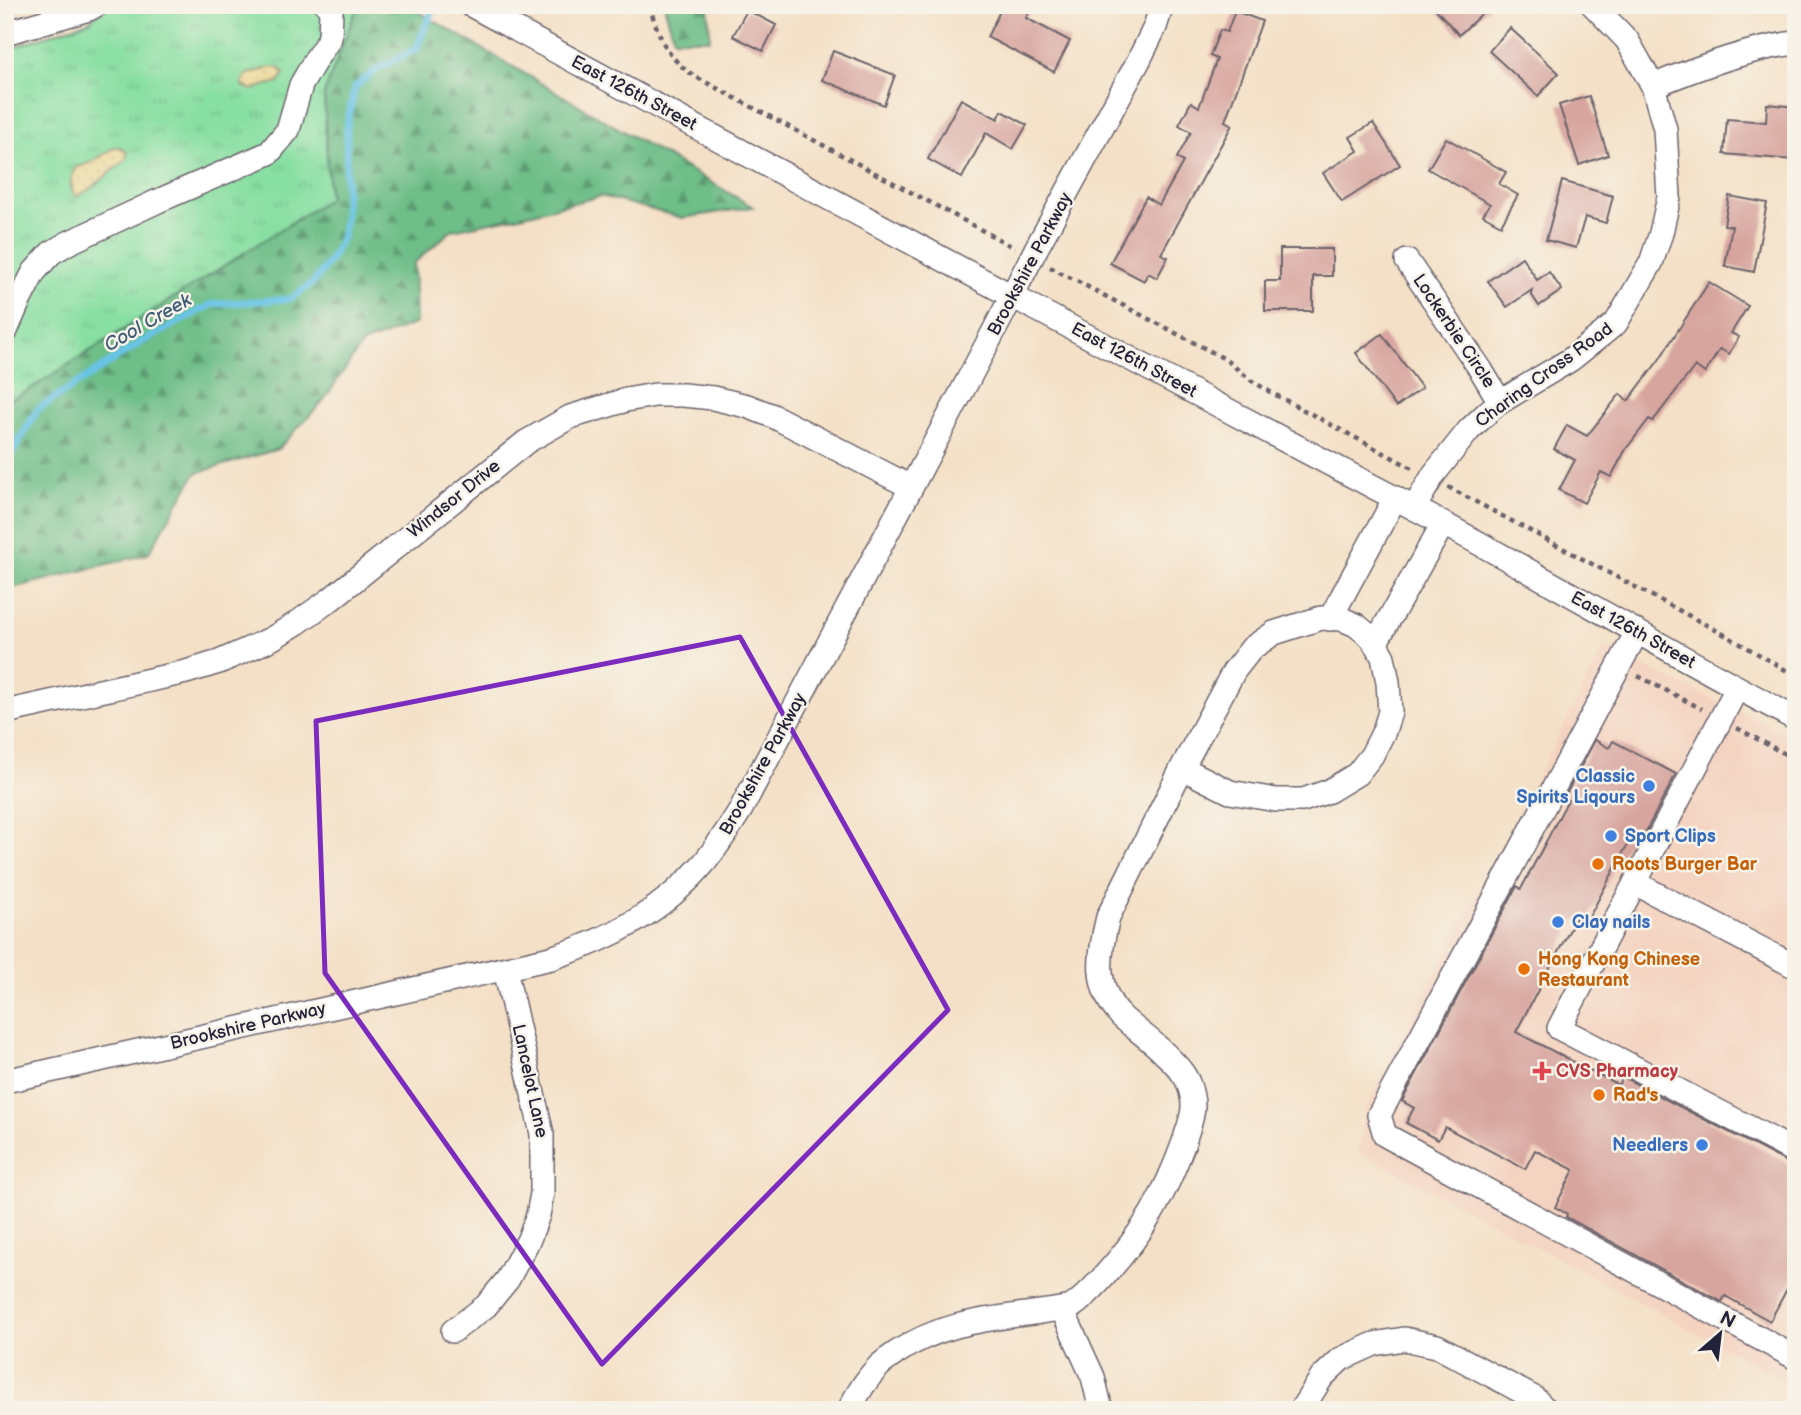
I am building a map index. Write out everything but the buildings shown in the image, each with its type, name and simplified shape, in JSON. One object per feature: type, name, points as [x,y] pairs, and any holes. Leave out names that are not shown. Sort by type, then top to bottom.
[{"type":"street","points":[[5,33],[96,5]]},
{"type":"street","points":[[5,333],[34,272],[51,253],[158,201],[269,153],[288,130],[301,85],[330,38],[331,10],[327,5]]},
{"type":"street","name":"East 126th Street","points":[[471,5],[1443,524],[1796,719]]},
{"type":"street","name":"Brookshire Parkway","points":[[5,1081],[551,958],[611,936],[645,916],[675,892],[703,864],[740,810],[1139,60],[1162,5]]},
{"type":"street","name":"Charing Cross Road","points":[[1330,619],[1404,503],[1432,478],[1469,430],[1500,402],[1570,360],[1616,323],[1651,263],[1669,197],[1665,129],[1653,86],[1627,40],[1594,5]]},
{"type":"street","points":[[1653,86],[1724,60],[1781,44],[1796,43]]},
{"type":"street","name":"Lockerbie Circle","points":[[1407,261],[1500,402]]},
{"type":"street","name":"Windsor Drive","points":[[5,712],[186,672],[219,662],[271,639],[331,598],[526,442],[570,417],[597,407],[655,395],[713,398],[747,406],[773,416],[911,487]]},
{"type":"street","points":[[1375,644],[1443,524]]},
{"type":"street","points":[[849,1410],[861,1387],[880,1364],[929,1334],[966,1323],[1071,1307],[1082,1300],[1115,1264],[1148,1222],[1176,1165],[1194,1105],[1188,1084],[1179,1068],[1122,1016],[1106,996],[1100,971],[1101,943],[1108,917],[1182,768],[1234,671],[1252,648],[1274,633],[1321,618],[1342,619],[1356,625],[1372,638],[1383,657],[1390,712],[1372,755],[1357,774],[1329,791],[1303,800],[1276,800],[1230,792],[1182,768]]},
{"type":"street","points":[[1637,632],[1379,1115],[1385,1135],[1796,1357]]},
{"type":"street","points":[[1737,688],[1559,1028],[1796,1152]]},
{"type":"street","points":[[1635,883],[1796,967]]},
{"type":"street","name":"Lancelot Lane","points":[[453,1331],[486,1306],[508,1279],[529,1239],[542,1194],[542,1134],[505,969]]},
{"type":"street","points":[[1062,1309],[1093,1377],[1101,1410]]},
{"type":"street","points":[[1301,1410],[1322,1377],[1341,1359],[1374,1344],[1404,1339],[1437,1346],[1534,1398],[1546,1410]]},
{"type":"path","points":[[649,5],[663,44],[670,55],[681,68],[696,77],[1225,359],[1272,393],[1727,636],[1796,676]]},
{"type":"highlighted area","points":[[740,637],[948,1010],[602,1364],[325,973],[316,721]]},
{"type":"shaded area","points":[[1604,648],[1796,741],[1796,1386],[1358,1151],[1366,1107]]},
{"type":"green space","points":[[109,5],[358,5],[324,94],[329,199],[24,393],[5,402],[5,50],[89,21]]},
{"type":"green space","points":[[358,5],[407,5],[753,207],[683,218],[601,196],[452,230],[414,263],[416,323],[362,344],[323,401],[278,449],[196,473],[148,554],[5,590],[5,402],[24,393],[329,199],[324,94]]},
{"type":"green space","points":[[664,5],[708,5],[710,39],[674,39]]},
{"type":"sand","points":[[272,67],[279,68],[284,73],[279,83],[252,90],[243,86],[246,75]]},
{"type":"sand","points":[[116,147],[127,152],[126,159],[90,189],[76,197],[71,182],[76,167],[92,162]]},
{"type":"waterway","name":"Cool Creek","points":[[5,465],[38,409],[140,343],[212,304],[290,299],[313,283],[331,259],[342,237],[347,125],[355,87],[379,68],[416,49],[435,5]]},
{"type":"place","name":"Classic Spirits Liqours","points":[[1649,786]]},
{"type":"place","name":"Sport Clips","points":[[1611,836]]},
{"type":"place","name":"Roots Burger Bar","points":[[1598,864]]},
{"type":"place","name":"Clay nails","points":[[1558,922]]},
{"type":"place","name":"Hong Kong Chinese Restaurant","points":[[1524,969]]},
{"type":"place","name":"CVS Pharmacy","points":[[1542,1071]]},
{"type":"place","name":"Rad's","points":[[1599,1095]]},
{"type":"place","name":"Needlers","points":[[1702,1145]]}]
